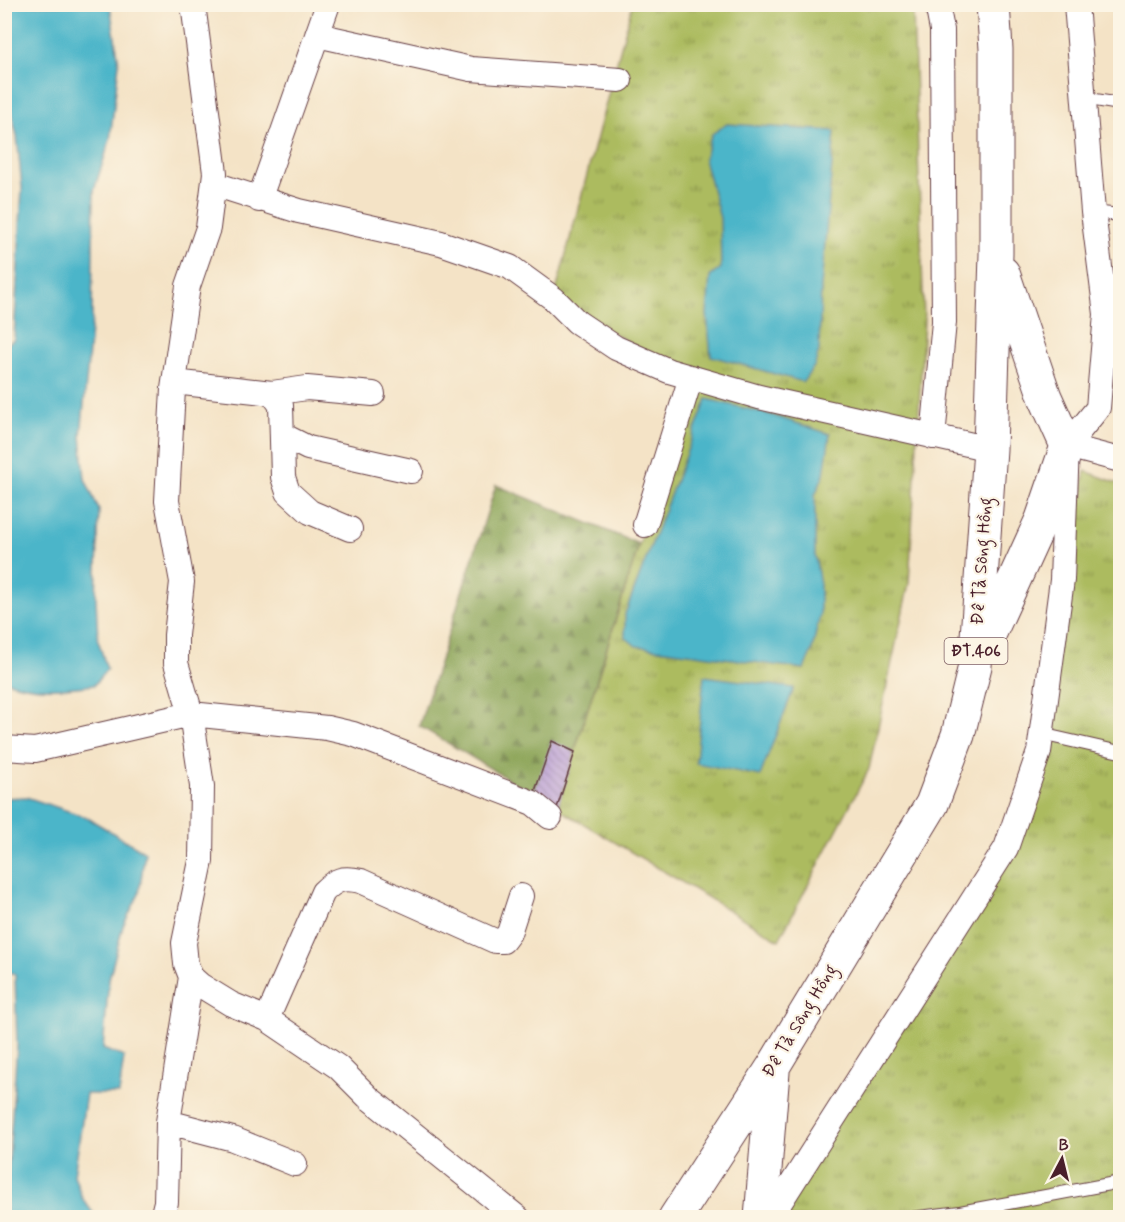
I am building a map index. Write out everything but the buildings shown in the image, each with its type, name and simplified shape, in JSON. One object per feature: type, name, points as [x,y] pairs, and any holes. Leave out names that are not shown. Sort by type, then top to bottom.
[{"type":"main road","name":"Đê Tả Sông Hồng","points":[[675,1218],[773,1067],[932,804],[958,735],[975,666],[990,448],[996,254],[996,49],[993,4]]},
{"type":"main road","points":[[975,666],[1042,519],[1067,446],[1045,397],[996,254]]},
{"type":"main road","points":[[760,1218],[773,1067]]},
{"type":"street","points":[[162,1218],[166,1202],[168,1122],[191,977],[186,964],[184,943],[201,861],[202,786],[191,714],[176,663],[176,635],[182,582],[167,501],[174,382],[188,286],[208,228],[214,184],[210,122],[193,4]]},
{"type":"street","points":[[259,200],[328,4]]},
{"type":"street","points":[[933,437],[944,322],[942,30],[937,4]]},
{"type":"street","points":[[996,49],[1011,4]]},
{"type":"street","points":[[770,1218],[1006,848],[1039,752],[1062,580],[1067,446],[1098,408],[1113,314],[1093,212],[1077,4]]},
{"type":"street","points":[[317,35],[471,69],[620,80]]},
{"type":"street","points":[[214,184],[259,200],[441,243],[510,267],[547,294],[577,322],[616,348],[669,371],[759,398],[990,448]]},
{"type":"street","points":[[645,525],[692,378]]},
{"type":"street","points":[[174,382],[272,393],[307,388],[373,394]]},
{"type":"street","points":[[272,393],[281,405],[283,477],[288,492],[310,512],[350,529]]},
{"type":"street","points":[[282,435],[308,448],[411,471]]},
{"type":"street","points":[[1067,446],[1120,460]]},
{"type":"street","points":[[4,748],[35,750],[191,714],[327,728],[353,734],[533,803],[550,817]]},
{"type":"street","points":[[267,1019],[324,892],[333,882],[345,878],[361,882],[495,941],[503,940],[509,933],[521,896]]},
{"type":"street","points":[[191,977],[231,1004],[267,1019],[338,1068],[369,1098],[518,1218]]},
{"type":"street","points":[[168,1122],[233,1139],[295,1164]]},
{"type":"lane","points":[[1083,98],[1120,104]]},
{"type":"lane","points":[[1093,212],[1120,214]]},
{"type":"lane","points":[[1041,734],[1120,752]]},
{"type":"lane","points":[[911,1218],[960,1212],[1120,1182]]},
{"type":"green space","points":[[632,5],[912,5],[913,11],[924,320],[909,583],[869,769],[779,940],[557,808],[691,378],[554,299]]},
{"type":"green space","points":[[1085,471],[1120,484],[1120,875],[1116,908],[1120,909],[1120,1217],[770,1218],[1006,848],[1041,734]]},
{"type":"green space","points":[[496,485],[639,544],[557,808],[419,726]]},
{"type":"water","points":[[5,5],[110,5],[119,63],[110,140],[94,190],[92,318],[81,436],[85,479],[99,510],[96,599],[98,640],[107,669],[94,685],[49,688],[5,681],[4,347],[14,339],[22,188],[17,136],[6,90]]},
{"type":"water","points":[[727,124],[835,131],[821,287],[819,350],[815,365],[803,382],[711,356],[707,314],[710,277],[721,268],[720,218],[704,159],[712,134]]},
{"type":"water","points":[[707,399],[768,414],[830,434],[824,474],[815,495],[815,555],[820,585],[820,614],[812,650],[804,669],[636,646],[625,637],[625,614]]},
{"type":"water","points":[[704,676],[794,688],[760,776],[696,763]]},
{"type":"water","points":[[26,797],[86,817],[145,852],[139,894],[123,926],[109,979],[103,1049],[124,1057],[119,1094],[86,1094],[74,1175],[82,1198],[96,1217],[5,1217],[17,1045],[15,974],[4,971],[5,798]]}]
